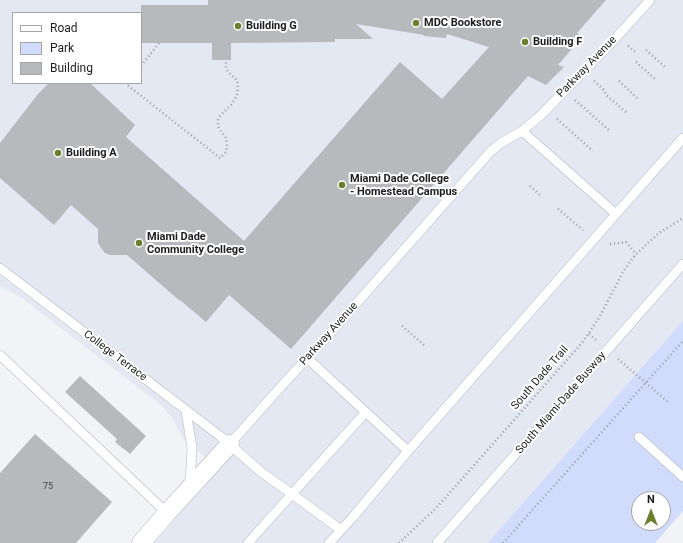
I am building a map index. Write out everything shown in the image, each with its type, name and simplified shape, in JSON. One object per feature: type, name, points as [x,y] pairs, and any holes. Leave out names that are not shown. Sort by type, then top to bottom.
[{"type":"street","name":"Parkway Avenue","points":[[141,543],[230,444]]},
{"type":"lane","name":"Parkway Avenue","points":[[230,444],[490,152],[501,142],[522,131],[540,116],[614,40],[650,0]]},
{"type":"lane","points":[[522,131],[616,214]]},
{"type":"lane","points":[[329,543],[683,138]]},
{"type":"lane","name":"South Miami-Dade Busway","points":[[436,542],[683,264]]},
{"type":"lane","name":"College Terrace","points":[[0,268],[230,444],[261,472],[341,530]]},
{"type":"lane","points":[[0,355],[167,513]]},
{"type":"lane","points":[[307,358],[408,451]]},
{"type":"lane","points":[[186,411],[192,448],[190,488]]},
{"type":"lane","points":[[248,543],[366,412]]},
{"type":"lane","points":[[639,437],[683,477]]},
{"type":"path","points":[[142,65],[159,43]]},
{"type":"path","points":[[625,43],[637,54]]},
{"type":"path","points":[[646,50],[666,68]]},
{"type":"path","points":[[126,84],[220,158],[226,152],[227,145],[226,138],[218,126],[218,120],[235,99],[238,86],[237,80],[228,72],[226,60]]},
{"type":"path","points":[[636,62],[655,79]]},
{"type":"path","points":[[592,80],[604,90],[606,95],[626,112]]},
{"type":"path","points":[[619,81],[638,99]]},
{"type":"path","points":[[575,100],[610,131]]},
{"type":"path","points":[[557,119],[593,151]]},
{"type":"path","points":[[530,186],[541,196]]},
{"type":"path","points":[[558,209],[586,233]]},
{"type":"path","name":"South Dade Trail","points":[[398,543],[436,508],[589,334],[624,270],[636,254],[659,232],[683,218]]},
{"type":"path","points":[[603,245],[626,242],[636,254]]},
{"type":"path","points":[[402,326],[424,345]]},
{"type":"path","points":[[589,334],[592,337]]},
{"type":"path","points":[[503,543],[683,341]]},
{"type":"path","points":[[622,363],[668,402]]},
{"type":"shaded area","name":"Miami Dade College - Homestead Campus","points":[[0,0],[683,0],[683,509],[671,523],[671,491],[631,491],[631,531],[664,531],[653,543],[154,543],[219,469],[183,439],[173,419],[161,405],[23,299],[0,287]]},
{"type":"green space","points":[[683,321],[683,511],[671,525],[671,491],[631,491],[631,531],[666,531],[655,543],[488,543]]},
{"type":"building","points":[[208,0],[606,0],[577,33],[582,37],[558,65],[564,67],[546,85],[528,76],[291,349],[229,295],[206,322],[127,255],[110,255],[105,253],[98,243],[98,229],[71,205],[54,225],[0,178],[0,143],[38,94],[48,84],[91,84],[135,125],[126,137],[244,241],[400,62],[442,99],[489,47],[447,34],[446,38],[423,36],[424,35],[356,24],[373,39],[335,39],[335,42],[231,43],[231,60],[212,60],[212,43],[142,43],[141,5],[208,5]]},
{"type":"building","points":[[80,376],[146,436],[130,454],[115,442],[117,439],[65,392]]},
{"type":"building","points":[[35,434],[112,502],[76,543],[0,543],[0,473]]},
{"type":"place","name":"MDC Bookstore","points":[[416,23]]},
{"type":"place","name":"Building G","points":[[238,26]]},
{"type":"place","name":"Building F","points":[[525,42]]},
{"type":"place","name":"Building A","points":[[58,153]]},
{"type":"place","name":"Miami Dade College - Homestead Campus","points":[[342,185]]},
{"type":"place","name":"Miami Dade Community College","points":[[139,243]]}]
